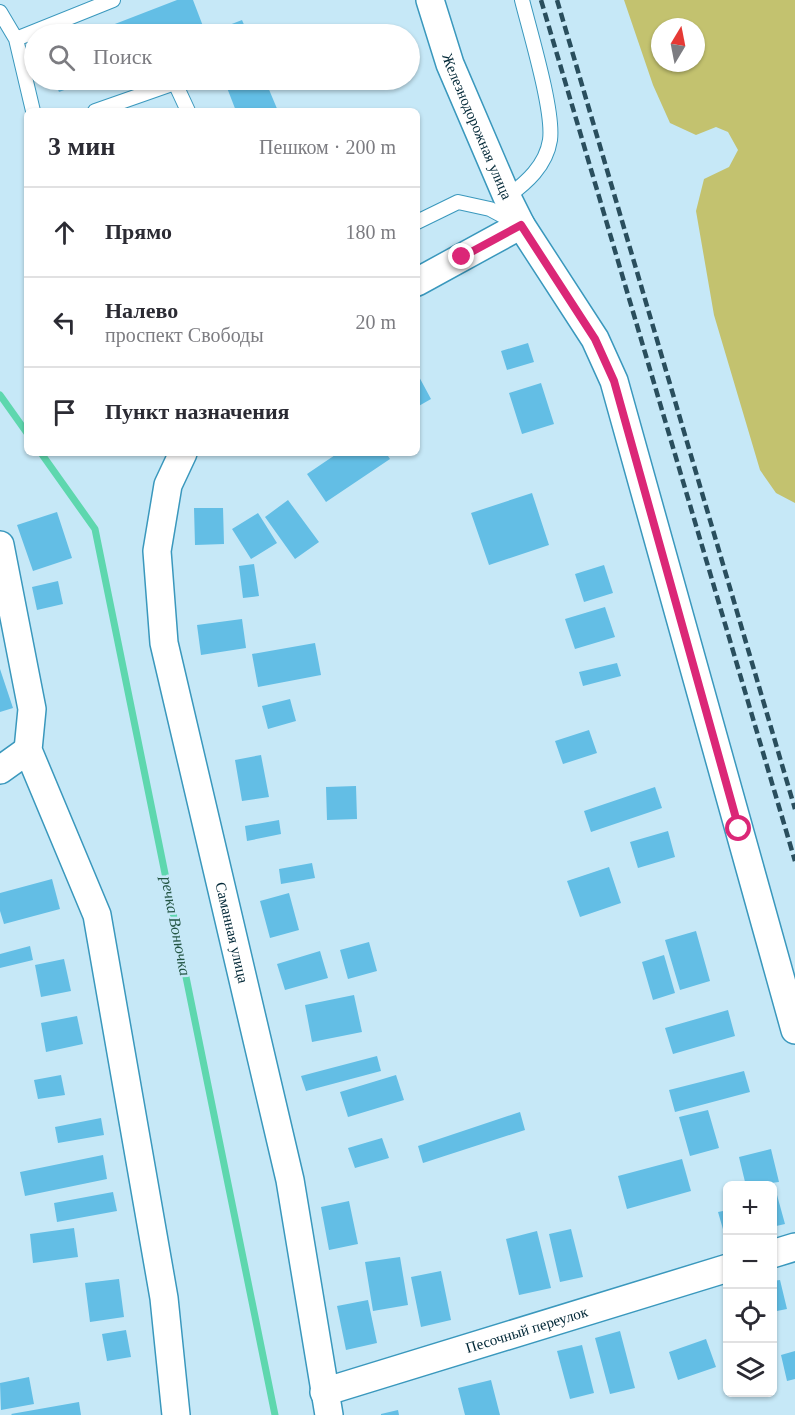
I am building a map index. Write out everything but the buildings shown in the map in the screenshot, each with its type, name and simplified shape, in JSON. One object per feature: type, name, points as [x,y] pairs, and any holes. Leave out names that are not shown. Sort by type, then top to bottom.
[{"type":"street","name":"Железнодорожная улица","points":[[430,0],[450,64],[507,197],[521,225],[595,339],[614,381],[795,1030]]},
{"type":"street","points":[[420,280],[521,225]]},
{"type":"street","name":"Саманная улица","points":[[182,456],[168,485],[157,550],[164,643],[290,1180],[326,1403]]},
{"type":"street","points":[[0,545],[32,709],[28,750],[97,915],[164,1298],[176,1415]]},
{"type":"street","points":[[0,770],[28,750]]},
{"type":"street","points":[[777,1252],[795,1247]]},
{"type":"street","name":"Песочный переулок","points":[[326,1403],[723,1270]]},
{"type":"lane","points":[[53,24],[113,0]]},
{"type":"lane","points":[[507,197],[527,183],[543,161],[550,140],[548,113],[522,0]]},
{"type":"lane","points":[[0,12],[16,39],[24,73]]},
{"type":"lane","points":[[16,39],[24,36]]},
{"type":"lane","points":[[28,90],[32,108]]},
{"type":"lane","points":[[103,108],[153,90]]},
{"type":"lane","points":[[179,90],[187,108]]},
{"type":"lane","points":[[420,221],[458,202],[490,209],[521,225]]},
{"type":"shaded area","points":[[624,0],[795,0],[795,503],[776,493],[760,470],[714,315],[696,211],[704,179],[729,167],[738,150],[728,132],[716,127],[696,135],[670,123],[653,85]]},
{"type":"waterway","name":"речка Вонючка","points":[[0,395],[24,429]]},
{"type":"waterway","name":"речка Вонючка","points":[[43,456],[95,529],[275,1415]]},
{"type":"railway","points":[[541,0],[795,861]]},
{"type":"railway","points":[[557,0],[795,809]]},
{"type":"route","points":[[462,257],[521,225],[595,339],[614,381],[739,829]]}]
